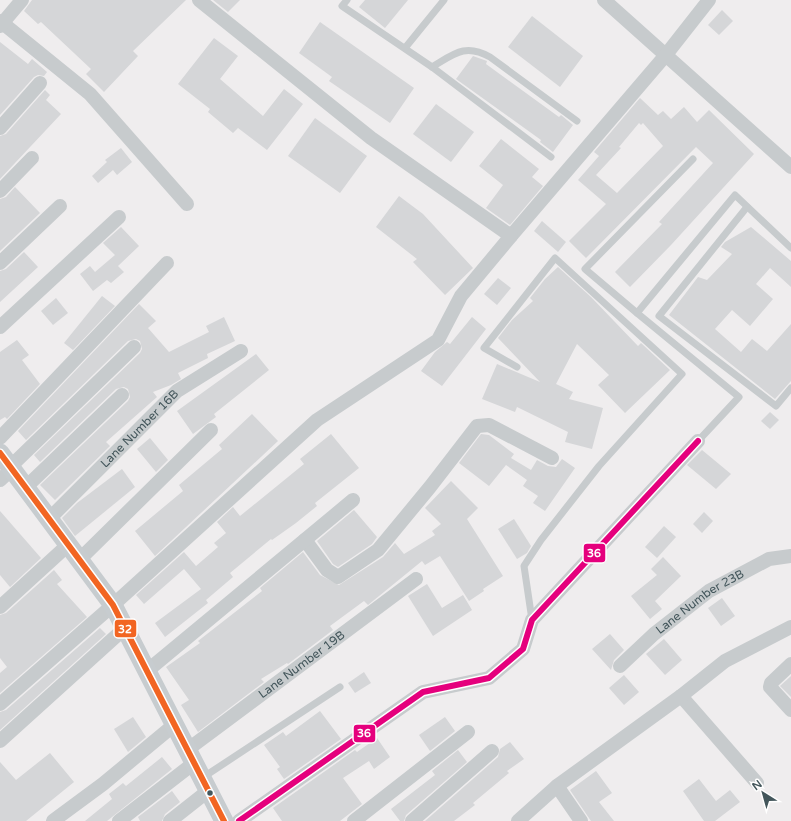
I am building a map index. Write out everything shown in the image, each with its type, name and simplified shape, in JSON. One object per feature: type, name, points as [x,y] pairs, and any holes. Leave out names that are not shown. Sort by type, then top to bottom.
[{"type":"main road","points":[[6,467],[26,487],[113,606],[224,821]]},
{"type":"street","points":[[22,0],[1,23],[90,94],[187,204]]},
{"type":"street","points":[[199,0],[371,138],[511,236]]},
{"type":"street","points":[[604,0],[791,167]]},
{"type":"street","points":[[0,704],[113,606],[317,420],[438,340],[461,296],[665,56],[709,0]]},
{"type":"street","points":[[0,128],[40,83]]},
{"type":"street","points":[[0,191],[32,158]]},
{"type":"street","points":[[0,263],[60,206]]},
{"type":"street","points":[[0,327],[119,217]]},
{"type":"street","points":[[0,438],[167,263]]},
{"type":"street","points":[[6,467],[134,347]]},
{"type":"street","name":"Lane Number 16B","points":[[49,519],[177,391],[241,351]]},
{"type":"street","points":[[26,487],[122,396]]},
{"type":"street","points":[[306,540],[327,570],[338,576],[378,550],[430,488],[477,426],[489,425],[552,458]]},
{"type":"street","points":[[80,560],[211,430]]},
{"type":"street","points":[[239,821],[424,692],[489,678],[523,649],[532,620],[698,441]]},
{"type":"street","points":[[147,671],[353,500]]},
{"type":"street","points":[[0,607],[68,545]]},
{"type":"street","name":"Lane Number 23B","points":[[620,666],[654,634],[709,591],[769,559],[791,556]]},
{"type":"street","name":"Lane Number 19B","points":[[198,771],[416,579]]},
{"type":"street","points":[[0,740],[125,628]]},
{"type":"street","points":[[518,821],[557,786],[681,696],[725,661],[789,630]]},
{"type":"street","points":[[791,664],[771,683],[770,687],[791,710]]},
{"type":"street","points":[[681,696],[757,783]]},
{"type":"street","points":[[53,821],[103,784],[174,725]]},
{"type":"street","points":[[354,821],[468,732]]},
{"type":"street","points":[[412,821],[492,751]]},
{"type":"street","points":[[119,821],[198,771]]},
{"type":"street","points":[[170,821],[198,771]]},
{"type":"street","points":[[557,786],[581,821]]},
{"type":"lane","points":[[347,0],[342,6],[432,67],[551,157]]},
{"type":"lane","points":[[405,48],[444,0]]},
{"type":"lane","points":[[432,67],[454,53],[468,50],[478,50],[490,57],[577,121]]},
{"type":"lane","points":[[693,159],[585,269],[739,397],[698,441]]},
{"type":"lane","points":[[637,312],[735,195],[791,248]]},
{"type":"lane","points":[[747,207],[659,316],[776,406],[791,388]]},
{"type":"lane","points":[[517,367],[484,348],[555,258],[682,374],[599,466],[541,540],[524,566],[532,620]]},
{"type":"lane","points":[[700,366],[710,356]]},
{"type":"lane","points":[[198,771],[340,687]]},
{"type":"building","points":[[32,0],[186,0],[133,51],[138,56],[104,92],[86,74],[91,69],[41,22],[38,24],[24,11]]},
{"type":"building","points":[[213,0],[240,0],[228,12]]},
{"type":"building","points":[[365,0],[408,0],[385,28],[359,7]]},
{"type":"building","points":[[722,10],[733,21],[719,35],[708,25]]},
{"type":"building","points":[[532,16],[583,56],[560,87],[508,47]]},
{"type":"building","points":[[320,22],[414,88],[390,123],[329,81],[332,77],[299,53]]},
{"type":"building","points":[[214,38],[238,56],[220,79],[263,116],[284,89],[303,104],[267,150],[238,128],[233,133],[208,112],[210,109],[178,84]]},
{"type":"building","points":[[0,42],[28,64],[32,59],[47,72],[44,76],[38,75],[34,77],[0,115]]},
{"type":"building","points":[[473,56],[487,61],[486,64],[559,117],[561,115],[573,125],[553,152],[540,142],[541,140],[456,79]]},
{"type":"building","points":[[45,90],[50,95],[46,100],[61,114],[0,179],[0,136],[6,134]]},
{"type":"building","points":[[640,98],[658,115],[663,111],[671,119],[684,107],[697,122],[709,110],[754,154],[671,245],[630,287],[615,272],[662,224],[659,222],[713,163],[696,147],[586,258],[569,241],[606,204],[578,180],[599,156],[594,152]],"holes":[[[639,123],[641,125],[643,123],[663,146],[617,193],[596,175],[621,148],[619,147]]]},
{"type":"building","points":[[436,104],[474,132],[451,162],[413,134]]},
{"type":"building","points":[[315,118],[367,156],[340,193],[288,156]]},
{"type":"building","points":[[501,139],[539,169],[532,177],[543,186],[510,225],[486,208],[503,185],[479,166]]},
{"type":"building","points":[[121,148],[132,162],[117,175],[113,170],[98,183],[92,176],[107,162],[105,160]]},
{"type":"building","points":[[15,187],[40,213],[0,251],[0,199],[6,197]]},
{"type":"building","points":[[399,196],[423,214],[473,268],[445,295],[413,262],[417,259],[376,227]]},
{"type":"building","points":[[542,221],[566,242],[558,252],[534,231]]},
{"type":"building","points":[[121,227],[139,246],[118,266],[124,272],[111,283],[107,280],[93,291],[80,274],[90,266],[95,272],[115,255],[103,243]]},
{"type":"building","points":[[751,227],[791,261],[791,287],[770,268],[756,284],[773,299],[750,326],[732,310],[715,329],[741,352],[752,339],[767,351],[791,324],[791,381],[775,399],[669,315],[698,277],[707,280],[732,254],[721,247],[725,242]]},
{"type":"building","points":[[24,252],[38,267],[0,302],[0,271],[6,269]]},
{"type":"building","points":[[558,267],[591,297],[638,346],[641,343],[670,370],[625,413],[598,385],[609,375],[577,344],[556,384],[573,392],[569,399],[603,408],[592,449],[565,442],[568,432],[517,407],[515,412],[482,399],[497,364],[540,382],[498,338],[512,320],[533,301],[530,298],[545,279]]},
{"type":"building","points":[[498,278],[511,288],[497,305],[484,294]]},
{"type":"building","points":[[102,296],[115,306],[73,350],[64,343]]},
{"type":"building","points":[[56,298],[68,313],[53,325],[41,311]]},
{"type":"building","points":[[139,304],[156,321],[148,328],[169,352],[209,332],[206,326],[224,317],[235,341],[207,354],[208,358],[178,373],[181,379],[171,385],[153,392],[157,397],[106,442],[110,446],[55,500],[40,485],[128,401],[130,397],[128,389],[124,387],[116,389],[40,462],[34,455],[140,353],[142,349],[140,341],[136,339],[128,341],[26,440],[18,431]]},
{"type":"building","points":[[472,317],[486,329],[442,386],[421,371],[435,352],[447,342],[450,344]]},
{"type":"building","points":[[17,340],[29,355],[22,360],[40,384],[7,419],[5,417],[0,420],[0,352]]},
{"type":"building","points":[[256,354],[269,370],[214,414],[216,417],[193,434],[177,411]]},
{"type":"building","points":[[770,412],[779,420],[770,429],[761,421]]},
{"type":"building","points":[[252,414],[278,441],[155,556],[135,531],[183,491],[179,485],[222,449],[219,445]]},
{"type":"building","points":[[331,434],[359,468],[315,503],[317,506],[296,523],[272,540],[271,539],[230,573],[233,577],[206,600],[208,603],[165,637],[155,623],[201,589],[184,569],[144,604],[136,595],[184,552],[196,566],[218,547],[214,543],[226,533],[217,522],[233,507],[240,516],[304,464],[300,459]]},
{"type":"building","points":[[481,434],[489,435],[514,454],[511,458],[531,470],[537,460],[548,466],[556,467],[562,459],[575,468],[545,511],[533,503],[538,496],[523,486],[527,480],[506,465],[489,486],[459,463]]},
{"type":"building","points":[[150,438],[168,460],[156,472],[137,449]]},
{"type":"building","points":[[702,450],[731,474],[716,489],[687,465]]},
{"type":"building","points":[[122,469],[135,487],[75,536],[62,518],[77,503]]},
{"type":"building","points":[[451,481],[478,508],[467,519],[503,576],[483,589],[484,591],[469,601],[440,556],[425,565],[422,561],[368,605],[364,601],[330,626],[333,630],[288,664],[287,663],[261,679],[264,682],[198,732],[181,705],[189,700],[166,667],[200,643],[198,641],[262,591],[260,588],[303,552],[320,575],[339,585],[383,557],[395,543],[404,554],[435,535],[432,531],[441,524],[425,508]]},
{"type":"building","points":[[354,510],[377,537],[372,544],[338,567],[333,564],[317,541]]},
{"type":"building","points":[[0,511],[41,558],[10,587],[0,575]]},
{"type":"building","points":[[704,512],[713,521],[702,533],[693,524]]},
{"type":"building","points":[[514,519],[531,546],[527,553],[517,559],[498,529]]},
{"type":"building","points":[[664,526],[676,537],[657,558],[645,547]]},
{"type":"building","points":[[663,557],[681,576],[655,601],[662,609],[650,619],[631,596],[657,575],[651,569]]},
{"type":"building","points":[[54,570],[62,580],[57,584],[87,617],[0,693],[0,673],[7,667],[0,658],[0,615],[6,613]]},
{"type":"building","points":[[427,584],[442,608],[463,595],[472,610],[433,636],[408,596]]},
{"type":"building","points":[[722,598],[735,616],[721,626],[708,608]]},
{"type":"building","points":[[100,628],[106,634],[0,730],[0,712],[6,710]]},
{"type":"building","points":[[610,634],[624,650],[614,660],[611,670],[592,649]]},
{"type":"building","points":[[664,639],[682,660],[665,675],[646,654]]},
{"type":"building","points":[[364,672],[371,683],[355,693],[348,683]]},
{"type":"building","points":[[624,675],[639,692],[624,705],[609,688]]},
{"type":"building","points":[[791,676],[791,697],[780,686]]},
{"type":"building","points":[[320,711],[341,739],[284,779],[277,769],[280,767],[264,745],[283,732],[286,736]]},
{"type":"building","points":[[133,717],[146,737],[128,752],[114,729]]},
{"type":"building","points":[[445,717],[455,731],[430,751],[419,735]]},
{"type":"building","points":[[377,738],[390,757],[374,769],[369,761],[343,778],[362,804],[340,821],[282,821],[273,808],[355,750],[357,752]]},
{"type":"building","points":[[510,742],[524,759],[507,771],[509,773],[473,803],[475,805],[454,821],[425,821],[498,757],[500,749]]},
{"type":"building","points":[[458,750],[467,762],[406,815],[404,821],[400,821],[391,809],[435,775],[432,771]]},
{"type":"building","points":[[50,753],[74,782],[26,821],[0,821],[0,762],[16,780]]},
{"type":"building","points":[[162,757],[172,769],[107,821],[85,821],[112,799],[109,794],[123,783],[126,786]]},
{"type":"building","points":[[596,771],[612,793],[599,802],[614,821],[591,821],[570,790]]},
{"type":"building","points":[[699,779],[716,801],[730,790],[740,802],[715,821],[704,821],[683,791]]},
{"type":"building","points":[[172,791],[180,802],[165,814],[162,821],[140,821],[138,817]]},
{"type":"transit line","name":"36","points":[[239,821],[423,692],[489,678],[523,649],[532,620],[698,441]]},
{"type":"transit line","name":"32","points":[[0,453],[113,605],[224,821]]}]
